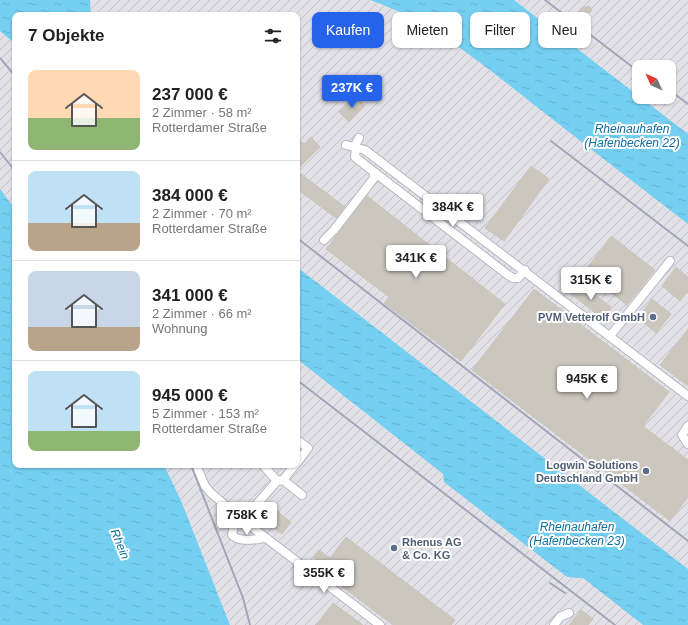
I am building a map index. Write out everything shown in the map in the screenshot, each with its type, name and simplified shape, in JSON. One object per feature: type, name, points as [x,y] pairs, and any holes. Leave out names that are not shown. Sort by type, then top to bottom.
[{"type":"street","points":[[352,147],[359,138]]},
{"type":"street","points":[[352,147],[357,159],[508,275],[513,278],[518,278],[525,270]]},
{"type":"street","points":[[352,147],[365,150],[525,270],[688,396]]},
{"type":"street","points":[[324,240],[334,230],[366,189],[374,178],[374,172]]},
{"type":"street","points":[[610,336],[670,261]]},
{"type":"street","points":[[688,426],[682,435],[688,444]]},
{"type":"street","points":[[300,442],[308,448],[300,458]]},
{"type":"street","points":[[197,468],[205,486],[211,493],[266,538],[380,625]]},
{"type":"street","points":[[266,468],[280,480],[302,495]]},
{"type":"street","points":[[266,538],[240,540],[232,535],[234,525],[242,519],[292,468]]},
{"type":"street","points":[[554,625],[560,617],[569,613]]},
{"type":"shaded area","points":[[90,0],[370,0],[387,6],[399,12],[392,12],[392,48],[459,48],[688,224],[688,569],[300,269],[300,12],[91,12]]},
{"type":"shaded area","points":[[514,0],[688,0],[688,134],[649,104],[676,104],[676,60],[632,60],[632,91],[576,48],[591,48],[591,12],[538,12],[538,18]]},
{"type":"shaded area","points":[[0,31],[12,41],[12,205],[0,189]]},
{"type":"shaded area","points":[[300,361],[443,474],[445,482],[567,576],[583,578],[643,625],[230,625],[182,503],[165,468],[300,468]]},
{"type":"water","points":[[0,0],[90,0],[91,12],[12,12],[12,41],[0,31]]},
{"type":"water","name":"Rheinauhafen (Hafenbecken 22)","points":[[370,0],[514,0],[530,12],[470,12],[470,48],[530,48],[530,12],[538,18],[538,48],[576,48],[632,91],[632,104],[649,104],[688,134],[688,224],[459,48],[462,48],[462,12],[399,12]]},
{"type":"water","name":"Rhein","points":[[0,189],[12,205],[12,468],[165,468],[182,503],[230,625],[0,625]]},
{"type":"water","name":"Rheinauhafen (Hafenbecken 23)","points":[[300,269],[688,569],[688,625],[643,625],[583,578],[567,577],[444,482],[443,474],[300,361]]},
{"type":"building","points":[[589,6],[592,9],[590,12],[580,12],[581,8]]},
{"type":"building","points":[[356,96],[365,106],[349,122],[339,112]]},
{"type":"building","points":[[311,137],[320,147],[300,167],[300,141],[304,144]]},
{"type":"building","points":[[531,166],[549,179],[504,241],[485,228]]},
{"type":"building","points":[[300,173],[345,207],[336,218],[300,191]]},
{"type":"building","points":[[367,196],[505,304],[461,361],[384,303],[389,297],[326,249]]},
{"type":"building","points":[[611,236],[655,270],[627,305],[584,272]]},
{"type":"building","points":[[676,267],[688,277],[688,291],[680,301],[662,286]]},
{"type":"building","points":[[579,283],[611,307],[603,319],[571,294]]},
{"type":"building","name":"Logwin Solutions Deutschland GmbH","points":[[534,289],[669,392],[643,426],[688,460],[688,497],[670,521],[472,370]]},
{"type":"building","points":[[652,299],[671,314],[656,333],[638,318]]},
{"type":"building","points":[[688,329],[688,386],[660,365]]},
{"type":"building","points":[[266,503],[291,522],[282,534],[257,515]]},
{"type":"building","points":[[346,537],[455,620],[451,625],[393,625],[321,571],[325,565],[313,557],[319,550],[330,558]]},
{"type":"building","points":[[333,603],[363,625],[316,625]]},
{"type":"building","points":[[581,610],[593,619],[588,625],[569,625]]},
{"type":"railway","points":[[545,0],[632,67]]},
{"type":"railway","points":[[0,58],[12,72]]},
{"type":"railway","points":[[676,95],[688,104]]},
{"type":"railway","points":[[551,141],[688,246]]},
{"type":"railway","points":[[0,152],[12,167]]},
{"type":"railway","points":[[300,240],[688,541]]},
{"type":"railway","points":[[300,382],[615,625]]},
{"type":"railway","points":[[192,468],[243,598],[250,625]]},
{"type":"railway","points":[[550,583],[565,593]]},
{"type":"place","name":"PVM Vetterolf GmbH","points":[[653,317]]},
{"type":"place","name":"Logwin Solutions Deutschland GmbH","points":[[646,471]]},
{"type":"place","name":"Rhenus AG & Co. KG","points":[[394,548]]}]
